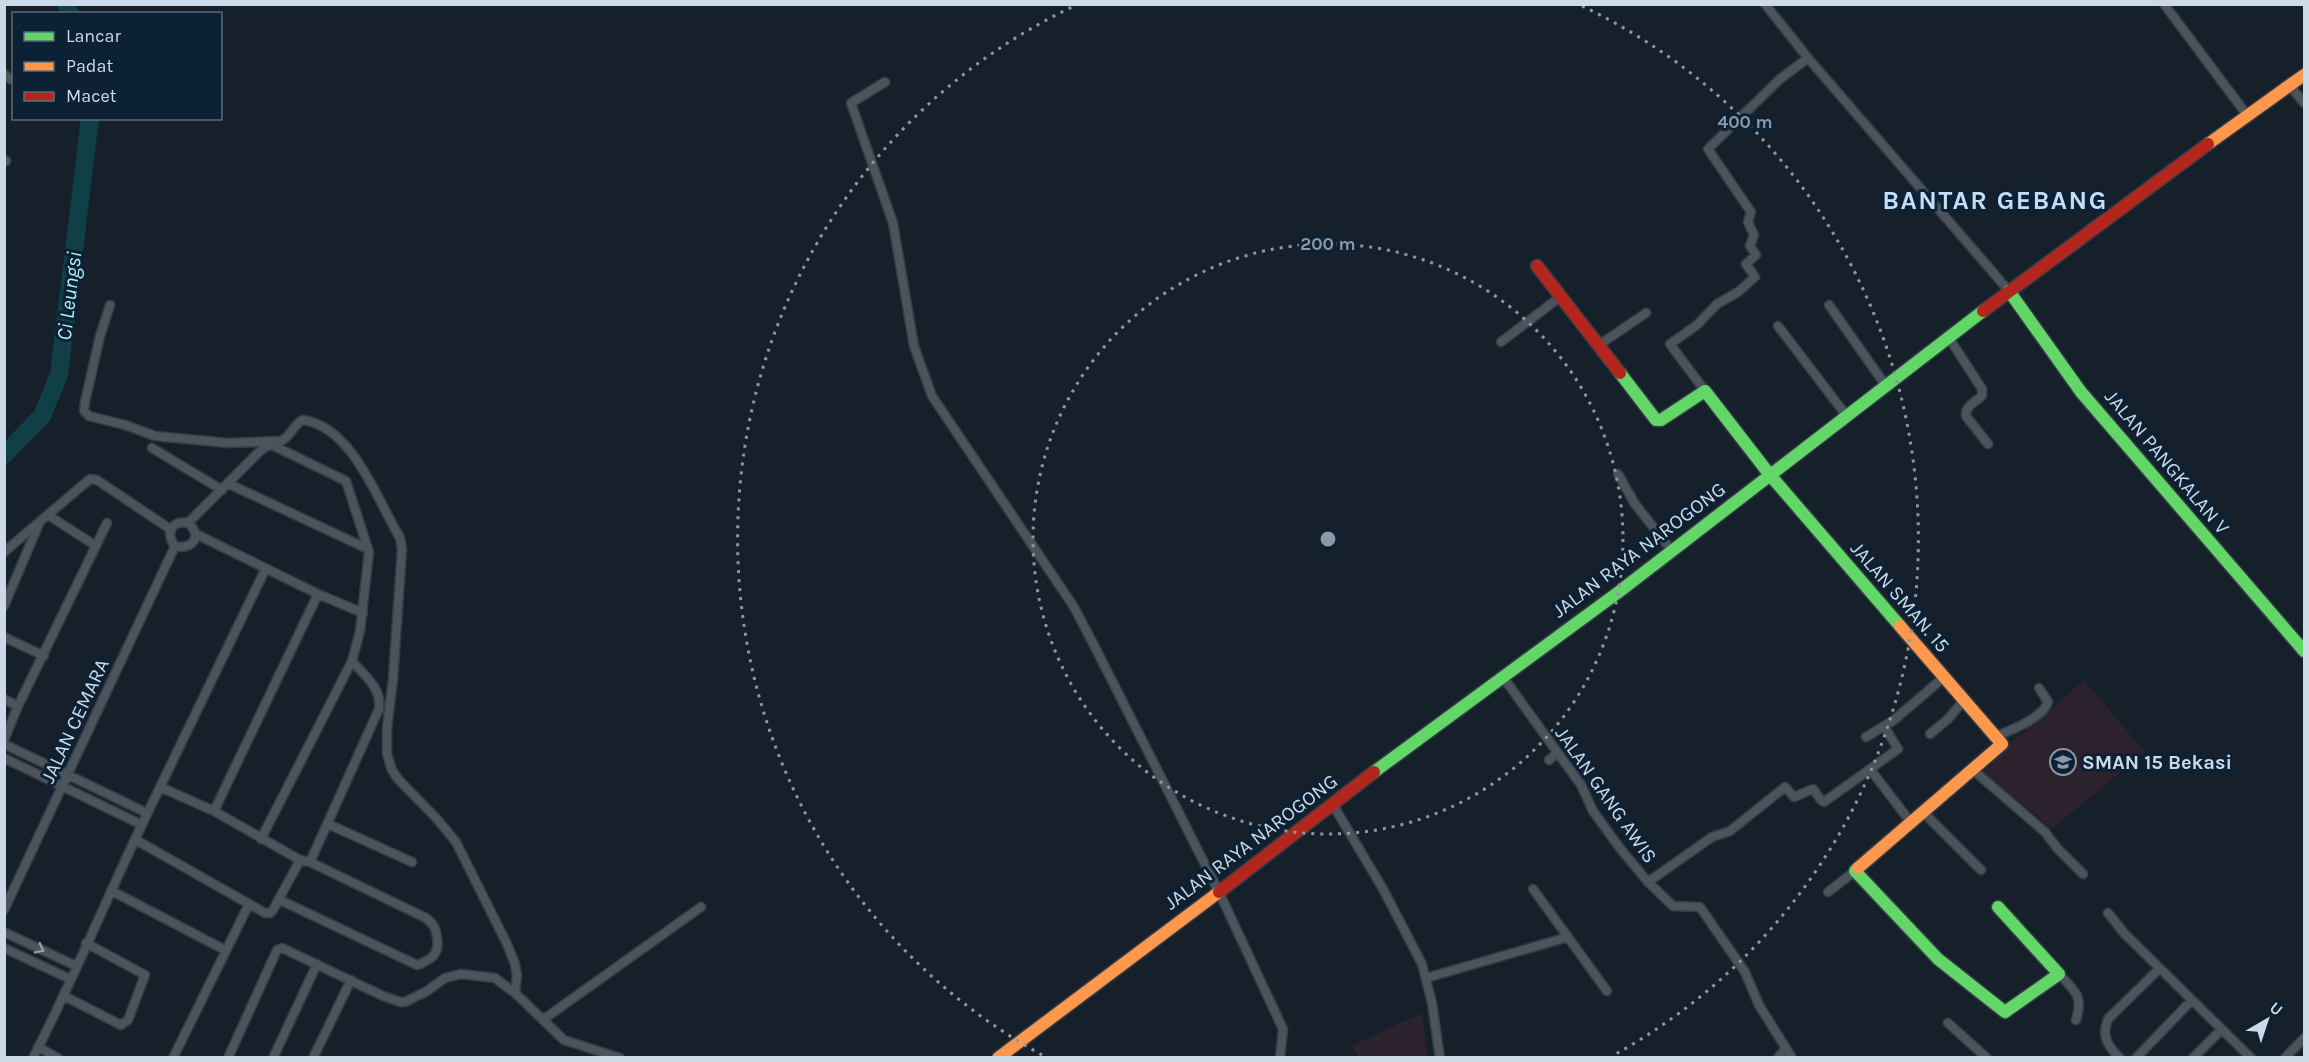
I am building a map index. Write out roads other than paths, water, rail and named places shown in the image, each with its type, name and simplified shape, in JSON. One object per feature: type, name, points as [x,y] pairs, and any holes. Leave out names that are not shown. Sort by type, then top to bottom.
[{"type":"street","points":[[1765,4],[1808,58],[2009,291]]},
{"type":"street","points":[[2164,4],[2247,115]]},
{"type":"street","points":[[1537,266],[1656,420],[1662,420],[1704,391],[1670,344],[1697,325],[1717,304],[1738,292],[1755,277],[1746,264],[1756,255],[1750,246],[1754,235],[1748,222],[1751,212],[1708,149],[1780,79],[1808,58]]},
{"type":"street","name":"JALAN RAYA NAROGONG","points":[[998,1058],[1412,743],[1672,551],[2009,291],[2304,75]]},
{"type":"street","points":[[885,82],[851,103],[893,223],[914,346],[932,396],[1074,607],[1219,892],[1283,1029],[1280,1058]]},
{"type":"street","points":[[2290,86],[2304,103]]},
{"type":"street","name":"JALAN PANGKALAN V","points":[[2009,291],[2081,392],[2304,651]]},
{"type":"street","points":[[1501,342],[1560,297]]},
{"type":"street","points":[[110,305],[100,336],[84,409],[89,416],[125,425],[154,436],[228,443],[281,441],[289,436],[294,426],[303,420],[309,420],[336,435],[350,449],[400,538],[402,549],[397,592],[393,679],[387,728],[387,754],[392,770],[398,779],[447,829],[456,842],[515,964],[515,993]]},
{"type":"street","points":[[1828,305],[1886,386]]},
{"type":"street","points":[[1599,345],[1646,313]]},
{"type":"street","points":[[1778,326],[1846,415]]},
{"type":"street","points":[[1948,338],[1982,388],[1982,396],[1966,409],[1966,416],[1988,444]]},
{"type":"street","name":"JALAN SMAN. 15","points":[[1704,391],[1770,475],[1999,740]]},
{"type":"street","points":[[188,523],[265,447],[277,446],[346,481],[368,549],[363,613],[352,661],[261,838]]},
{"type":"street","points":[[152,448],[225,487],[368,549]]},
{"type":"street","points":[[1618,474],[1635,504],[1672,551]]},
{"type":"street","points":[[4,552],[87,481],[94,479],[170,530]]},
{"type":"street","points":[[48,515],[96,546]]},
{"type":"street","points":[[4,606],[40,522]]},
{"type":"street","points":[[107,523],[18,706],[4,742],[147,813]]},
{"type":"street","points":[[196,534],[190,546],[184,548],[175,546],[169,536],[175,524],[188,523],[196,534],[318,594],[363,613]]},
{"type":"street","name":"JALAN CEMARA","points":[[4,909],[175,546]]},
{"type":"street","points":[[33,1058],[64,996],[86,943],[147,813],[266,568]]},
{"type":"street","points":[[214,811],[318,594]]},
{"type":"street","points":[[4,637],[44,656]]},
{"type":"street","points":[[310,862],[379,709],[380,700],[377,690],[352,661]]},
{"type":"street","name":"JALAN GANG AWIS","points":[[1503,677],[1581,785],[1600,820],[1648,882],[1673,906],[1700,907],[1745,972],[1759,1005],[1786,1048]]},
{"type":"street","points":[[1866,737],[1884,726],[1944,677]]},
{"type":"street","points":[[1828,891],[1912,824],[1972,769],[1999,740],[2045,709],[2048,702],[2040,688]]},
{"type":"street","points":[[4,699],[18,706]]},
{"type":"street","points":[[1930,734],[1964,700]]},
{"type":"street","points":[[1648,882],[1712,837],[1730,831],[1785,788],[1794,796],[1813,789],[1824,801],[1898,749],[1884,726]]},
{"type":"street","points":[[1549,760],[1557,753]]},
{"type":"street","points":[[4,758],[142,825]]},
{"type":"street","points":[[1870,769],[1912,824]]},
{"type":"street","points":[[1972,769],[2045,832],[2057,848],[2083,874]]},
{"type":"street","points":[[160,787],[214,811],[300,860],[310,862],[426,918],[435,928],[439,947],[429,961],[417,964],[280,900]]},
{"type":"street","points":[[1333,805],[1383,889],[1422,964],[1432,1003],[1440,1058]]},
{"type":"street","points":[[1924,813],[1981,870]]},
{"type":"street","points":[[328,824],[412,862]]},
{"type":"street","points":[[136,840],[265,913],[270,913],[280,900],[300,860]]},
{"type":"street","points":[[1855,871],[1938,959],[2002,1011],[2007,1012],[2059,974]]},
{"type":"street","points":[[1533,889],[1607,991]]},
{"type":"street","points":[[112,891],[225,950]]},
{"type":"street","points":[[173,1058],[249,904]]},
{"type":"street","points":[[544,1019],[701,907]]},
{"type":"street","points":[[1998,907],[2078,996],[2079,1010],[2076,1020]]},
{"type":"street","points":[[2108,913],[2159,969],[2251,1058]]},
{"type":"street","points":[[4,932],[76,966]]},
{"type":"street","points":[[1426,978],[1568,937]]},
{"type":"street","points":[[64,996],[121,1025],[128,1020],[145,975],[86,943]]},
{"type":"street","points":[[4,948],[70,980]]},
{"type":"street","points":[[228,1058],[278,949],[282,948],[400,1002],[419,995],[446,978],[461,974],[499,979],[564,1040],[620,1058]]},
{"type":"street","points":[[273,1058],[317,964]]},
{"type":"street","points":[[2120,1058],[2111,1050],[2106,1041],[2108,1019],[2159,969]]},
{"type":"street","points":[[313,1058],[351,980]]},
{"type":"street","points":[[2136,1058],[2191,1001]]},
{"type":"street","points":[[1948,1023],[1987,1058]]},
{"type":"street","points":[[2193,1058],[2221,1030]]},
{"type":"street","points":[[2284,1058],[2304,1038]]},
{"type":"street","points":[[38,1047],[58,1058]]},
{"type":"street","points":[[1778,1058],[1786,1048],[1792,1058]]},
{"type":"waterway","name":"Ci Leungsi","points":[[66,4],[69,12]]},
{"type":"waterway","name":"Ci Leungsi","points":[[4,455],[42,416],[59,375],[90,120]]},
{"type":"place","name":"SMAN 15 Bekasi","points":[[2063,762]]},
{"type":"district","name":"BANTAR GEBANG","points":[[1995,200]]}]
